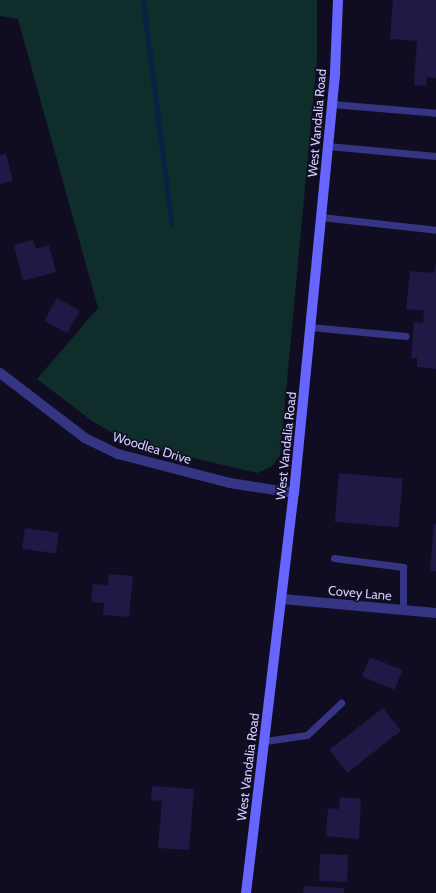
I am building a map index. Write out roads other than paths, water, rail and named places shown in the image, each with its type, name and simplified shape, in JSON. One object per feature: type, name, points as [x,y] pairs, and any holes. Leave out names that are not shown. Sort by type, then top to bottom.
[{"type":"main road","name":"West Vandalia Road","points":[[246,893],[294,493],[332,104],[338,0]]},
{"type":"street","name":"Woodlea Drive","points":[[0,373],[85,438],[118,454],[230,483],[294,493]]},
{"type":"street","name":"Covey Lane","points":[[282,599],[436,613]]},
{"type":"lane","points":[[332,104],[436,113]]},
{"type":"lane","points":[[328,146],[436,156]]},
{"type":"lane","points":[[321,217],[436,230]]},
{"type":"lane","points":[[310,327],[406,336]]},
{"type":"lane","points":[[334,558],[403,567],[403,610]]},
{"type":"lane","points":[[265,741],[307,736],[341,703]]},
{"type":"waterway","points":[[143,0],[171,223]]}]
